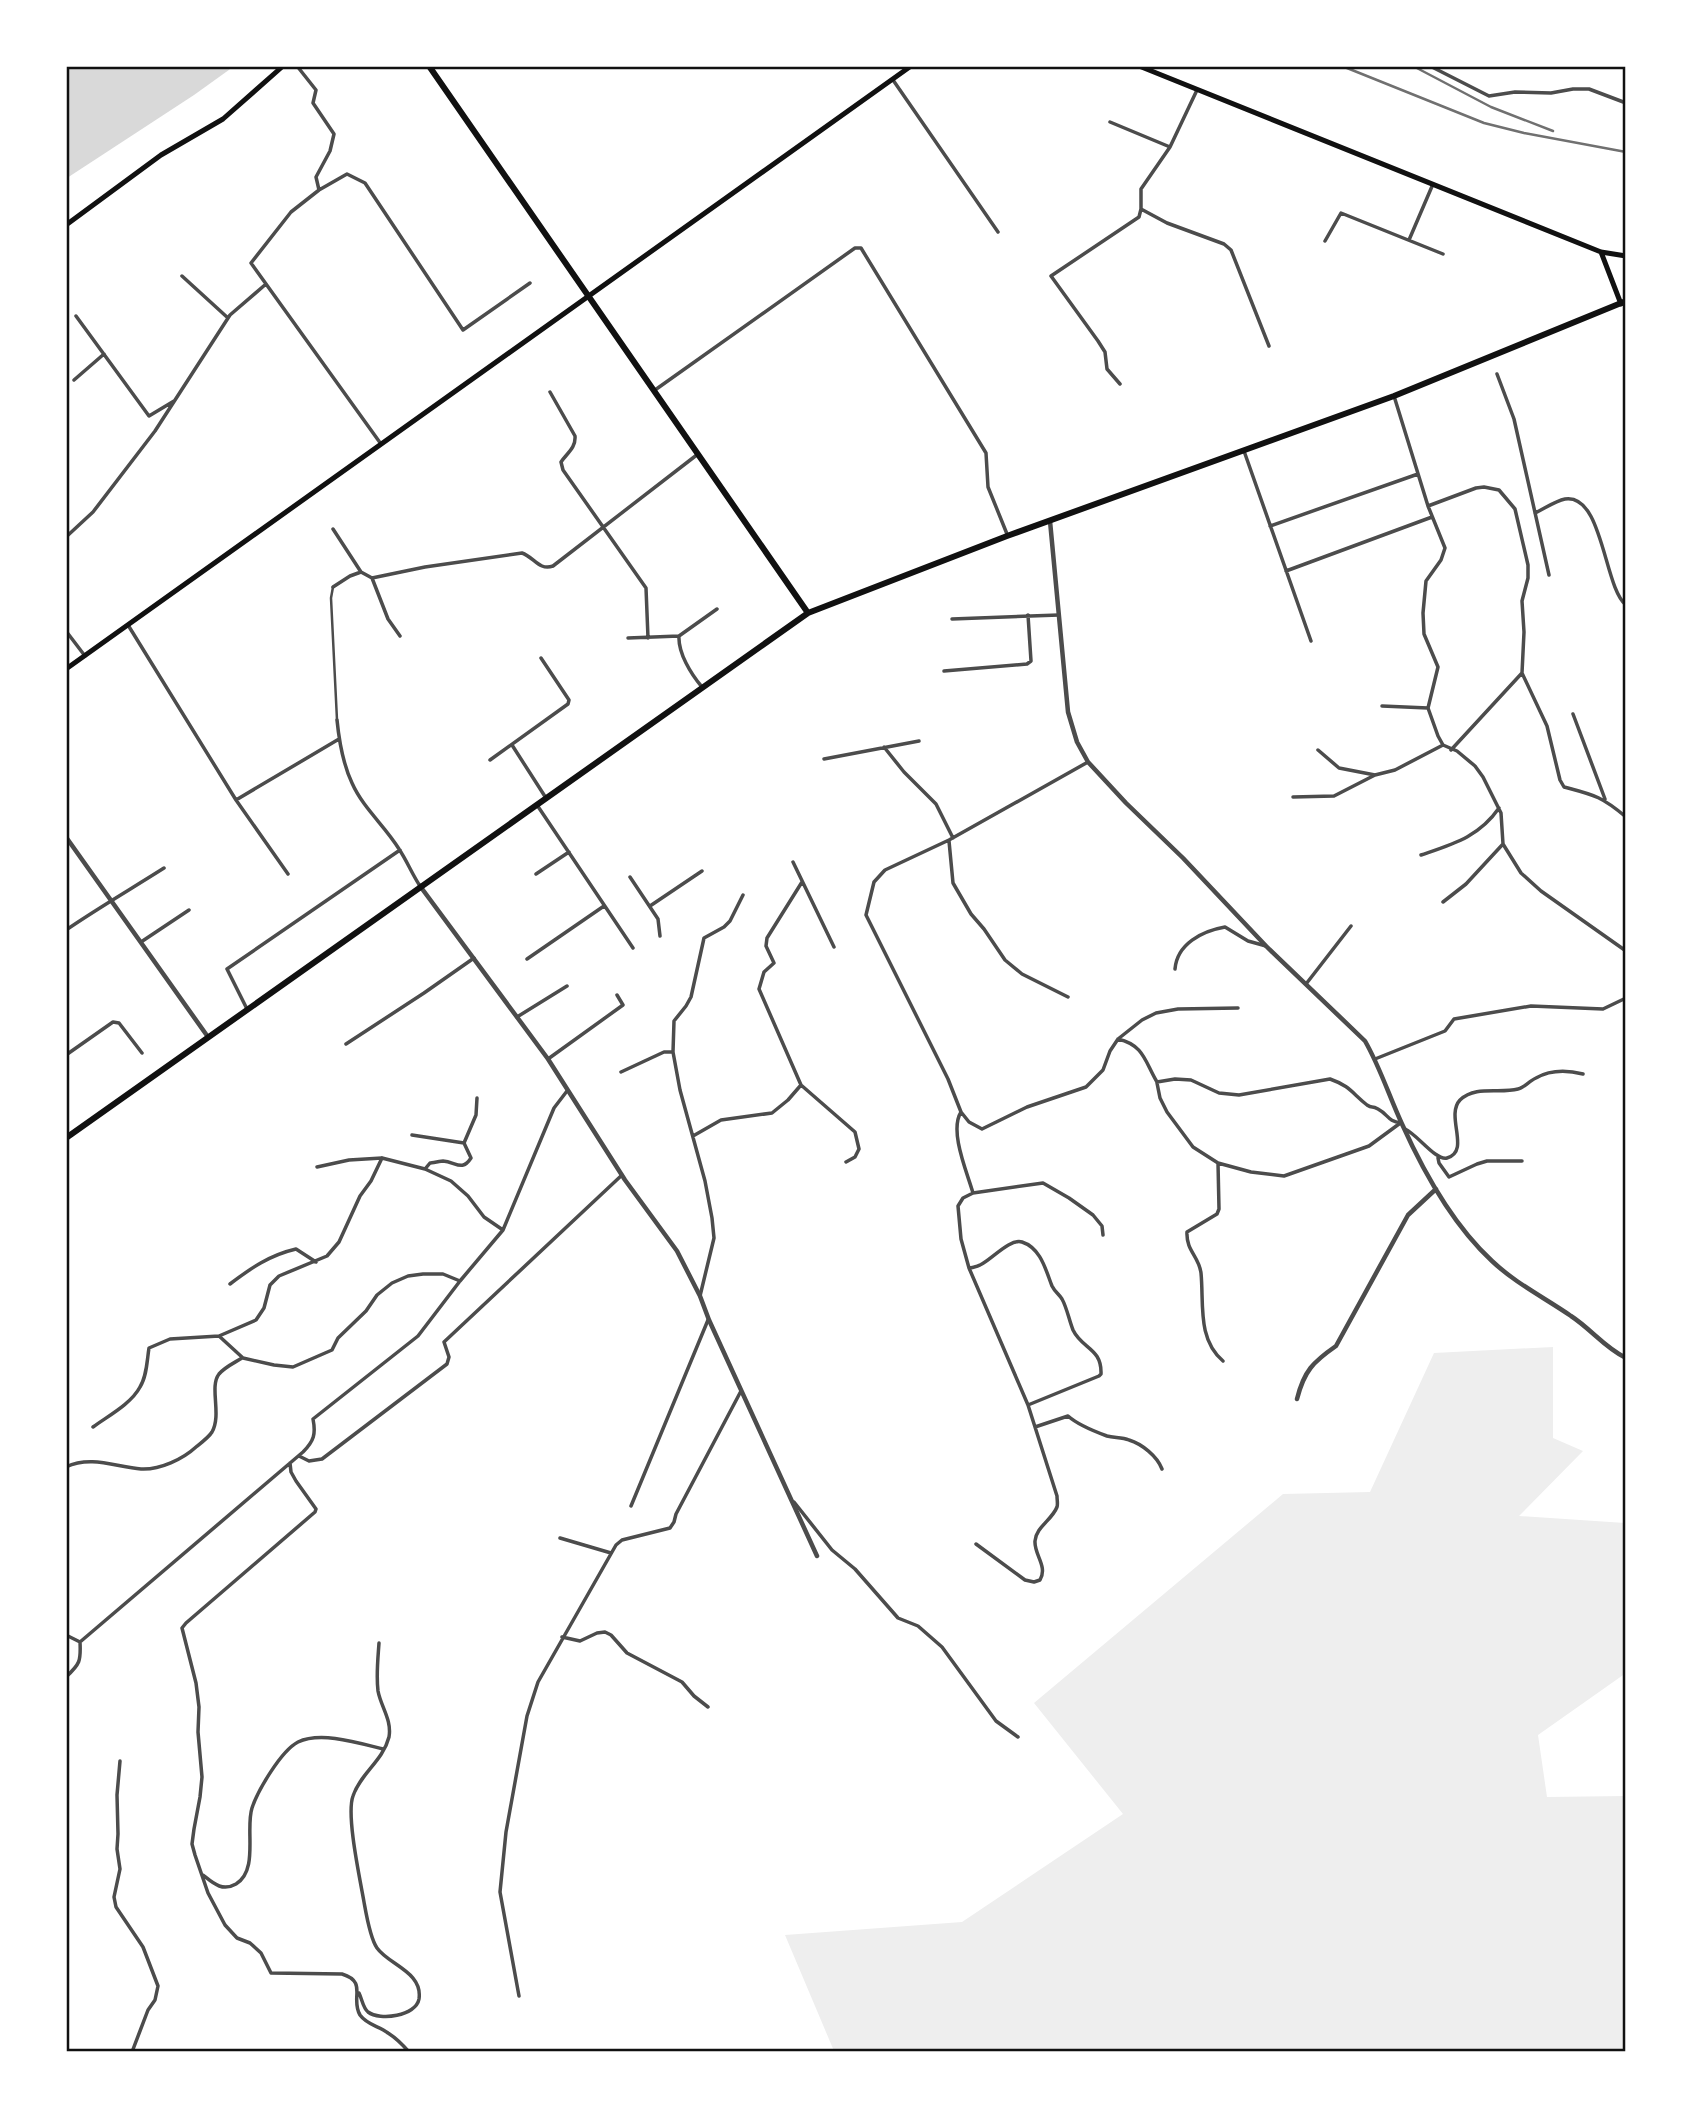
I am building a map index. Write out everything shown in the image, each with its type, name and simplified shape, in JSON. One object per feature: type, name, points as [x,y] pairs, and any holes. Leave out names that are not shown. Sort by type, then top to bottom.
[{"type":"main road","points":[[66,225],[161,155],[223,119],[283,66]]},
{"type":"main road","points":[[429,66],[808,613]]},
{"type":"main road","points":[[66,669],[911,66]]},
{"type":"main road","points":[[1139,66],[1601,252],[1626,256]]},
{"type":"main road","points":[[66,1138],[808,613],[1007,536],[1394,396],[1623,302],[1601,252]]},
{"type":"street","points":[[297,66],[316,90],[313,103],[334,134],[330,151],[316,177],[319,190]]},
{"type":"street","points":[[1430,66],[1489,96],[1515,92],[1551,93],[1589,89],[1626,103]]},
{"type":"street","points":[[893,80],[998,232]]},
{"type":"street","points":[[1120,384],[1107,369],[1105,352],[1098,341],[1051,276],[1139,217],[1142,209],[1141,190],[1170,147],[1197,90]]},
{"type":"street","points":[[1110,122],[1170,147]]},
{"type":"street","points":[[381,444],[251,263],[290,212],[319,190],[347,174],[365,183],[463,330],[530,283]]},
{"type":"street","points":[[1409,240],[1433,184]]},
{"type":"street","points":[[1142,209],[1167,223],[1224,244],[1231,250],[1269,346]]},
{"type":"street","points":[[1325,241],[1341,213],[1443,254]]},
{"type":"street","points":[[654,391],[855,248],[861,248],[986,453],[988,487],[1007,536]]},
{"type":"street","points":[[182,276],[228,318]]},
{"type":"street","points":[[66,537],[93,512],[155,431],[228,318],[266,284]]},
{"type":"street","points":[[76,316],[149,416],[175,400]]},
{"type":"street","points":[[74,380],[104,354]]},
{"type":"street","points":[[1497,374],[1514,419],[1549,576]]},
{"type":"street","points":[[550,392],[575,436],[573,448],[561,462],[563,470],[646,588],[648,638]]},
{"type":"street","points":[[1394,396],[1428,506],[1445,548],[1441,560],[1426,581],[1423,614],[1424,634],[1438,667],[1428,708],[1443,745],[1457,751],[1475,766],[1491,791],[1499,808],[1503,844],[1521,873],[1531,884],[1626,951]]},
{"type":"street","points":[[1244,451],[1311,641]]},
{"type":"street","points":[[372,578],[425,567],[522,553],[546,568],[553,566],[698,454]]},
{"type":"street","points":[[1270,526],[1418,474]]},
{"type":"street","points":[[1428,506],[1484,487],[1499,490],[1514,509],[1528,565],[1528,578],[1522,601],[1522,673],[1548,726],[1560,780],[1564,787],[1605,799],[1626,817]]},
{"type":"street","points":[[1535,513],[1567,499],[1579,502],[1596,529],[1604,547],[1616,592],[1626,605]]},
{"type":"street","points":[[1286,571],[1432,517]]},
{"type":"street","points":[[1050,521],[1068,712],[1077,742],[1088,762],[1266,946],[1365,1041],[1376,1059],[1401,1122],[1436,1189],[1460,1224],[1493,1262],[1514,1279],[1574,1317],[1613,1352],[1626,1359]]},
{"type":"street","points":[[333,529],[361,572],[372,578],[388,619],[400,636]]},
{"type":"street","points":[[361,572],[333,587],[331,598],[339,739],[351,783],[400,850],[420,887],[548,1059],[622,1175],[677,1251],[700,1296],[817,1556]]},
{"type":"street","points":[[628,638],[679,636],[717,608]]},
{"type":"street","points":[[944,671],[1027,664],[1031,661],[1028,615]]},
{"type":"street","points":[[952,619],[1059,615]]},
{"type":"street","points":[[128,625],[236,800],[288,874]]},
{"type":"street","points":[[66,631],[85,656]]},
{"type":"street","points":[[679,636],[678,646],[702,687]]},
{"type":"street","points":[[490,760],[568,704],[569,700],[541,658]]},
{"type":"street","points":[[1451,750],[1522,673]]},
{"type":"street","points":[[1382,706],[1428,708]]},
{"type":"street","points":[[1573,714],[1605,799]]},
{"type":"street","points":[[236,800],[339,739]]},
{"type":"street","points":[[824,759],[919,741]]},
{"type":"street","points":[[512,744],[546,798]]},
{"type":"street","points":[[1293,797],[1334,796],[1375,775],[1395,770],[1443,745]]},
{"type":"street","points":[[884,747],[936,804],[951,839],[953,883],[971,914],[1005,960],[1021,974],[1068,997]]},
{"type":"street","points":[[1318,750],[1339,768],[1375,775]]},
{"type":"street","points":[[1088,762],[951,839],[885,870],[874,882],[866,915],[948,1079],[961,1112],[969,1122],[982,1129],[1027,1107],[1086,1087],[1103,1070],[1118,1039],[1142,1020],[1156,1013],[1178,1009],[1238,1008]]},
{"type":"street","points":[[537,804],[633,948]]},
{"type":"street","points":[[1422,855],[1475,833],[1499,808]]},
{"type":"street","points":[[66,837],[208,1037]]},
{"type":"street","points":[[1443,902],[1466,884],[1503,844]]},
{"type":"street","points":[[247,1009],[227,969],[400,850]]},
{"type":"street","points":[[536,874],[569,852]]},
{"type":"street","points":[[793,862],[834,947]]},
{"type":"street","points":[[66,930],[163,867]]},
{"type":"street","points":[[650,906],[702,871]]},
{"type":"street","points":[[631,877],[658,919],[660,936]]},
{"type":"street","points":[[802,882],[767,938],[766,946],[774,963],[764,972],[759,989],[801,1085],[855,1132],[859,1149],[855,1157],[846,1161]]},
{"type":"street","points":[[700,1296],[714,1238],[705,1181],[680,1090],[673,1052],[674,1021],[691,997],[704,938],[730,921],[743,895]]},
{"type":"street","points":[[527,959],[604,906]]},
{"type":"street","points":[[141,942],[189,910]]},
{"type":"street","points":[[1175,969],[1178,953],[1186,944],[1205,932],[1225,926],[1248,941],[1266,946]]},
{"type":"street","points":[[1306,984],[1351,926]]},
{"type":"street","points":[[346,1044],[474,958]]},
{"type":"street","points":[[517,1017],[567,986]]},
{"type":"street","points":[[548,1059],[623,1005],[617,995]]},
{"type":"street","points":[[1376,1059],[1445,1031],[1454,1019],[1531,1006],[1603,1009],[1626,998]]},
{"type":"street","points":[[66,1055],[113,1022],[119,1023],[142,1053]]},
{"type":"street","points":[[1118,1039],[1130,1042],[1139,1050],[1157,1082],[1160,1098],[1167,1112],[1193,1147],[1218,1163],[1251,1172],[1284,1176],[1369,1146],[1401,1122]]},
{"type":"street","points":[[621,1072],[664,1052],[673,1052]]},
{"type":"street","points":[[1438,1158],[1445,1159],[1454,1155],[1458,1149],[1454,1118],[1456,1107],[1463,1098],[1480,1091],[1518,1089],[1537,1077],[1558,1071],[1583,1074]]},
{"type":"street","points":[[1157,1082],[1191,1080],[1219,1093],[1239,1095],[1330,1079],[1343,1083],[1368,1106],[1379,1110],[1391,1121],[1401,1122]]},
{"type":"street","points":[[693,1136],[721,1120],[772,1113],[801,1085]]},
{"type":"street","points":[[66,1677],[79,1666],[80,1642],[313,1443],[316,1431],[313,1419],[418,1336],[503,1230],[554,1108],[567,1091]]},
{"type":"street","points":[[425,1169],[430,1163],[443,1161],[462,1166],[468,1163],[471,1158],[464,1143],[476,1115],[477,1098]]},
{"type":"street","points":[[961,1112],[956,1119],[955,1131],[973,1193]]},
{"type":"street","points":[[1405,1129],[1418,1136],[1438,1158],[1449,1177],[1488,1161],[1522,1161]]},
{"type":"street","points":[[412,1135],[464,1143]]},
{"type":"street","points":[[317,1167],[349,1160],[382,1158],[425,1169],[451,1181],[468,1196],[484,1217],[503,1230]]},
{"type":"street","points":[[93,1427],[131,1399],[140,1388],[149,1348],[170,1339],[219,1336],[256,1320],[264,1308],[270,1285],[279,1276],[327,1256],[339,1242],[360,1196],[382,1158]]},
{"type":"street","points":[[1218,1163],[1219,1209],[1217,1214],[1187,1232],[1187,1241],[1201,1270],[1201,1313],[1209,1343],[1215,1355],[1223,1361]]},
{"type":"street","points":[[299,1455],[309,1461],[322,1459],[447,1364],[449,1357],[444,1342],[622,1175]]},
{"type":"street","points":[[976,1544],[1025,1580],[1040,1580],[1043,1568],[1035,1543],[1040,1530],[1057,1507],[1057,1496],[1028,1405],[969,1268],[961,1239],[958,1206],[963,1198],[973,1193],[1043,1183],[1093,1215],[1102,1226],[1103,1235]]},
{"type":"street","points":[[1297,1399],[1302,1379],[1319,1358],[1336,1346],[1408,1215],[1436,1189]]},
{"type":"street","points":[[969,1268],[982,1265],[1016,1242],[1027,1245],[1047,1271],[1054,1291],[1063,1301],[1076,1335],[1092,1349],[1100,1361],[1099,1376],[1028,1405]]},
{"type":"street","points":[[230,1284],[262,1261],[279,1253],[296,1249],[316,1262]]},
{"type":"street","points":[[219,1336],[243,1358],[293,1367],[332,1350],[338,1338],[366,1311],[377,1295],[392,1283],[408,1276],[423,1274],[443,1274],[460,1281]]},
{"type":"street","points":[[631,1506],[709,1320]]},
{"type":"street","points":[[66,1466],[88,1460],[144,1469],[156,1468],[195,1449],[212,1432],[217,1401],[214,1386],[218,1375],[243,1358]]},
{"type":"street","points":[[519,1996],[500,1892],[506,1832],[527,1716],[538,1682],[616,1545],[622,1540],[670,1528],[741,1391]]},
{"type":"street","points":[[1035,1426],[1068,1416],[1077,1423],[1107,1436],[1130,1440],[1159,1462],[1161,1469]]},
{"type":"street","points":[[290,1463],[291,1472],[316,1509],[315,1512],[183,1628],[195,1674],[202,1777],[192,1844],[208,1894],[225,1925],[237,1938],[250,1943],[261,1953],[271,1972],[342,1974],[351,1977],[369,2013],[391,2016],[415,2008],[419,2002],[418,1989],[409,1974],[379,1951],[373,1942],[364,1905],[350,1809],[353,1795],[384,1749],[388,1737],[389,1725],[378,1689],[379,1643]]},
{"type":"street","points":[[789,1495],[832,1550],[856,1569],[898,1618],[918,1626],[942,1647],[996,1721],[1018,1737]]},
{"type":"street","points":[[560,1538],[611,1553]]},
{"type":"street","points":[[562,1637],[580,1641],[597,1633],[611,1635],[627,1653],[682,1682],[708,1707]]},
{"type":"street","points":[[66,1635],[80,1642]]},
{"type":"street","points":[[201,1874],[219,1887],[238,1883],[246,1872],[250,1856],[249,1823],[253,1807],[267,1778],[289,1749],[299,1742],[326,1738],[384,1749]]},
{"type":"street","points":[[120,1761],[117,1849],[120,1869],[114,1897],[116,1907],[143,1947],[158,1986],[155,2000],[148,2010],[132,2052]]},
{"type":"street","points":[[358,1992],[357,2008],[362,2017],[387,2032],[409,2052]]},
{"type":"shaded area","points":[[67,66],[233,66],[233,67],[67,178]]},
{"type":"shaded area","points":[[1553,1347],[1553,1438],[1583,1451],[1519,1516],[1625,1523],[1626,1673],[1538,1735],[1547,1797],[1625,1796],[1625,2051],[834,2051],[785,1935],[962,1922],[1123,1814],[1034,1703],[1283,1494],[1370,1492],[1434,1353]]},
{"type":"railway","points":[[1342,66],[1484,123],[1626,152]]},
{"type":"railway","points":[[1413,66],[1491,107],[1553,131]]}]
